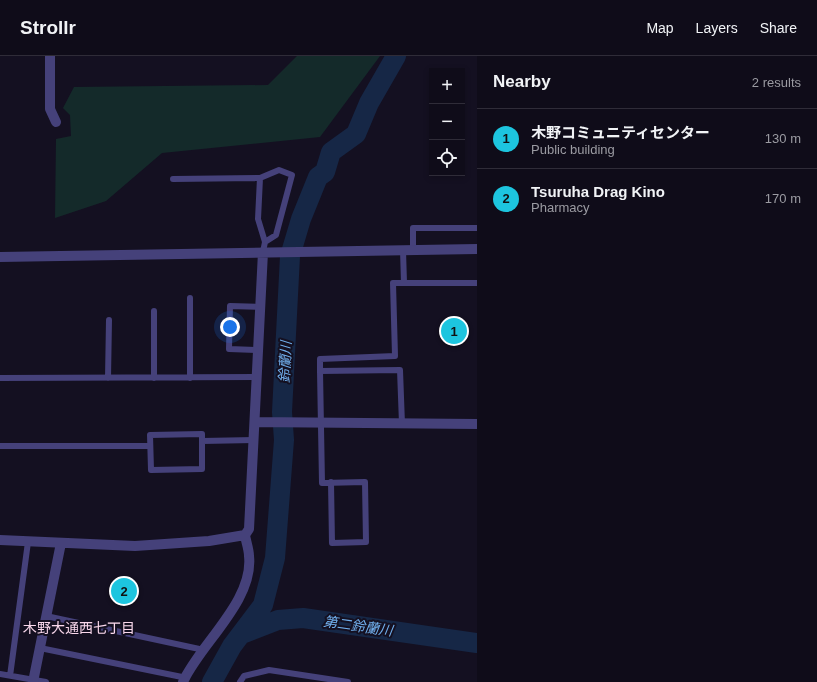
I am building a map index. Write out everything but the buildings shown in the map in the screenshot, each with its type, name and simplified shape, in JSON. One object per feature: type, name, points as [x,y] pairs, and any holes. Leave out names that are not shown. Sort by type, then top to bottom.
[{"type":"street","points":[[50,56],[50,109],[56,122]]},
{"type":"street","points":[[0,257],[477,249]]},
{"type":"street","points":[[0,540],[135,546],[209,541],[244,535],[249,529],[263,252]]},
{"type":"street","points":[[255,422],[477,424]]},
{"type":"street","points":[[183,679],[228,616],[242,592],[249,557],[244,535]]},
{"type":"street","points":[[33,681],[61,543]]},
{"type":"lane","points":[[173,179],[260,178],[279,170],[292,175],[276,235],[265,242]]},
{"type":"lane","points":[[260,178],[258,219],[265,242],[263,252]]},
{"type":"lane","points":[[404,283],[408,250],[413,228],[477,228]]},
{"type":"lane","points":[[331,482],[332,543],[366,542],[365,482],[331,482],[322,483],[320,358],[396,356],[393,283],[477,283]]},
{"type":"lane","points":[[190,298],[190,378]]},
{"type":"lane","points":[[258,350],[229,349],[230,306],[261,307]]},
{"type":"lane","points":[[154,311],[154,378]]},
{"type":"lane","points":[[108,378],[109,320]]},
{"type":"lane","points":[[320,371],[400,370],[402,424]]},
{"type":"lane","points":[[0,378],[257,377]]},
{"type":"lane","points":[[202,434],[202,441],[202,469],[151,470],[150,435],[202,434]]},
{"type":"lane","points":[[202,441],[254,440]]},
{"type":"lane","points":[[0,446],[150,446]]},
{"type":"lane","points":[[10,676],[28,542]]},
{"type":"lane","points":[[46,616],[204,650]]},
{"type":"lane","points":[[40,648],[183,679]]},
{"type":"lane","points":[[240,682],[244,676],[269,670],[348,682]]},
{"type":"lane","points":[[0,674],[33,681],[46,682]]},
{"type":"green space","points":[[297,56],[380,56],[320,137],[162,153],[106,201],[55,218],[56,139],[71,136],[70,115],[63,108],[74,87],[268,85]]},
{"type":"waterway","name":"鈴蘭川","points":[[212,682],[232,646],[263,605],[275,558],[284,440],[282,412],[290,256],[301,219],[318,177],[325,172],[331,152],[356,134],[369,103],[396,56]]},
{"type":"waterway","name":"第二鈴蘭川","points":[[242,634],[278,620],[303,618],[477,643]]},
{"type":"place","name":"木野コミュニティセンター","points":[[454,331]]},
{"type":"place","name":"Tsuruha Drag Kino","points":[[124,591]]},
{"type":"district","name":"木野大通西七丁目","points":[[79,628]]}]
